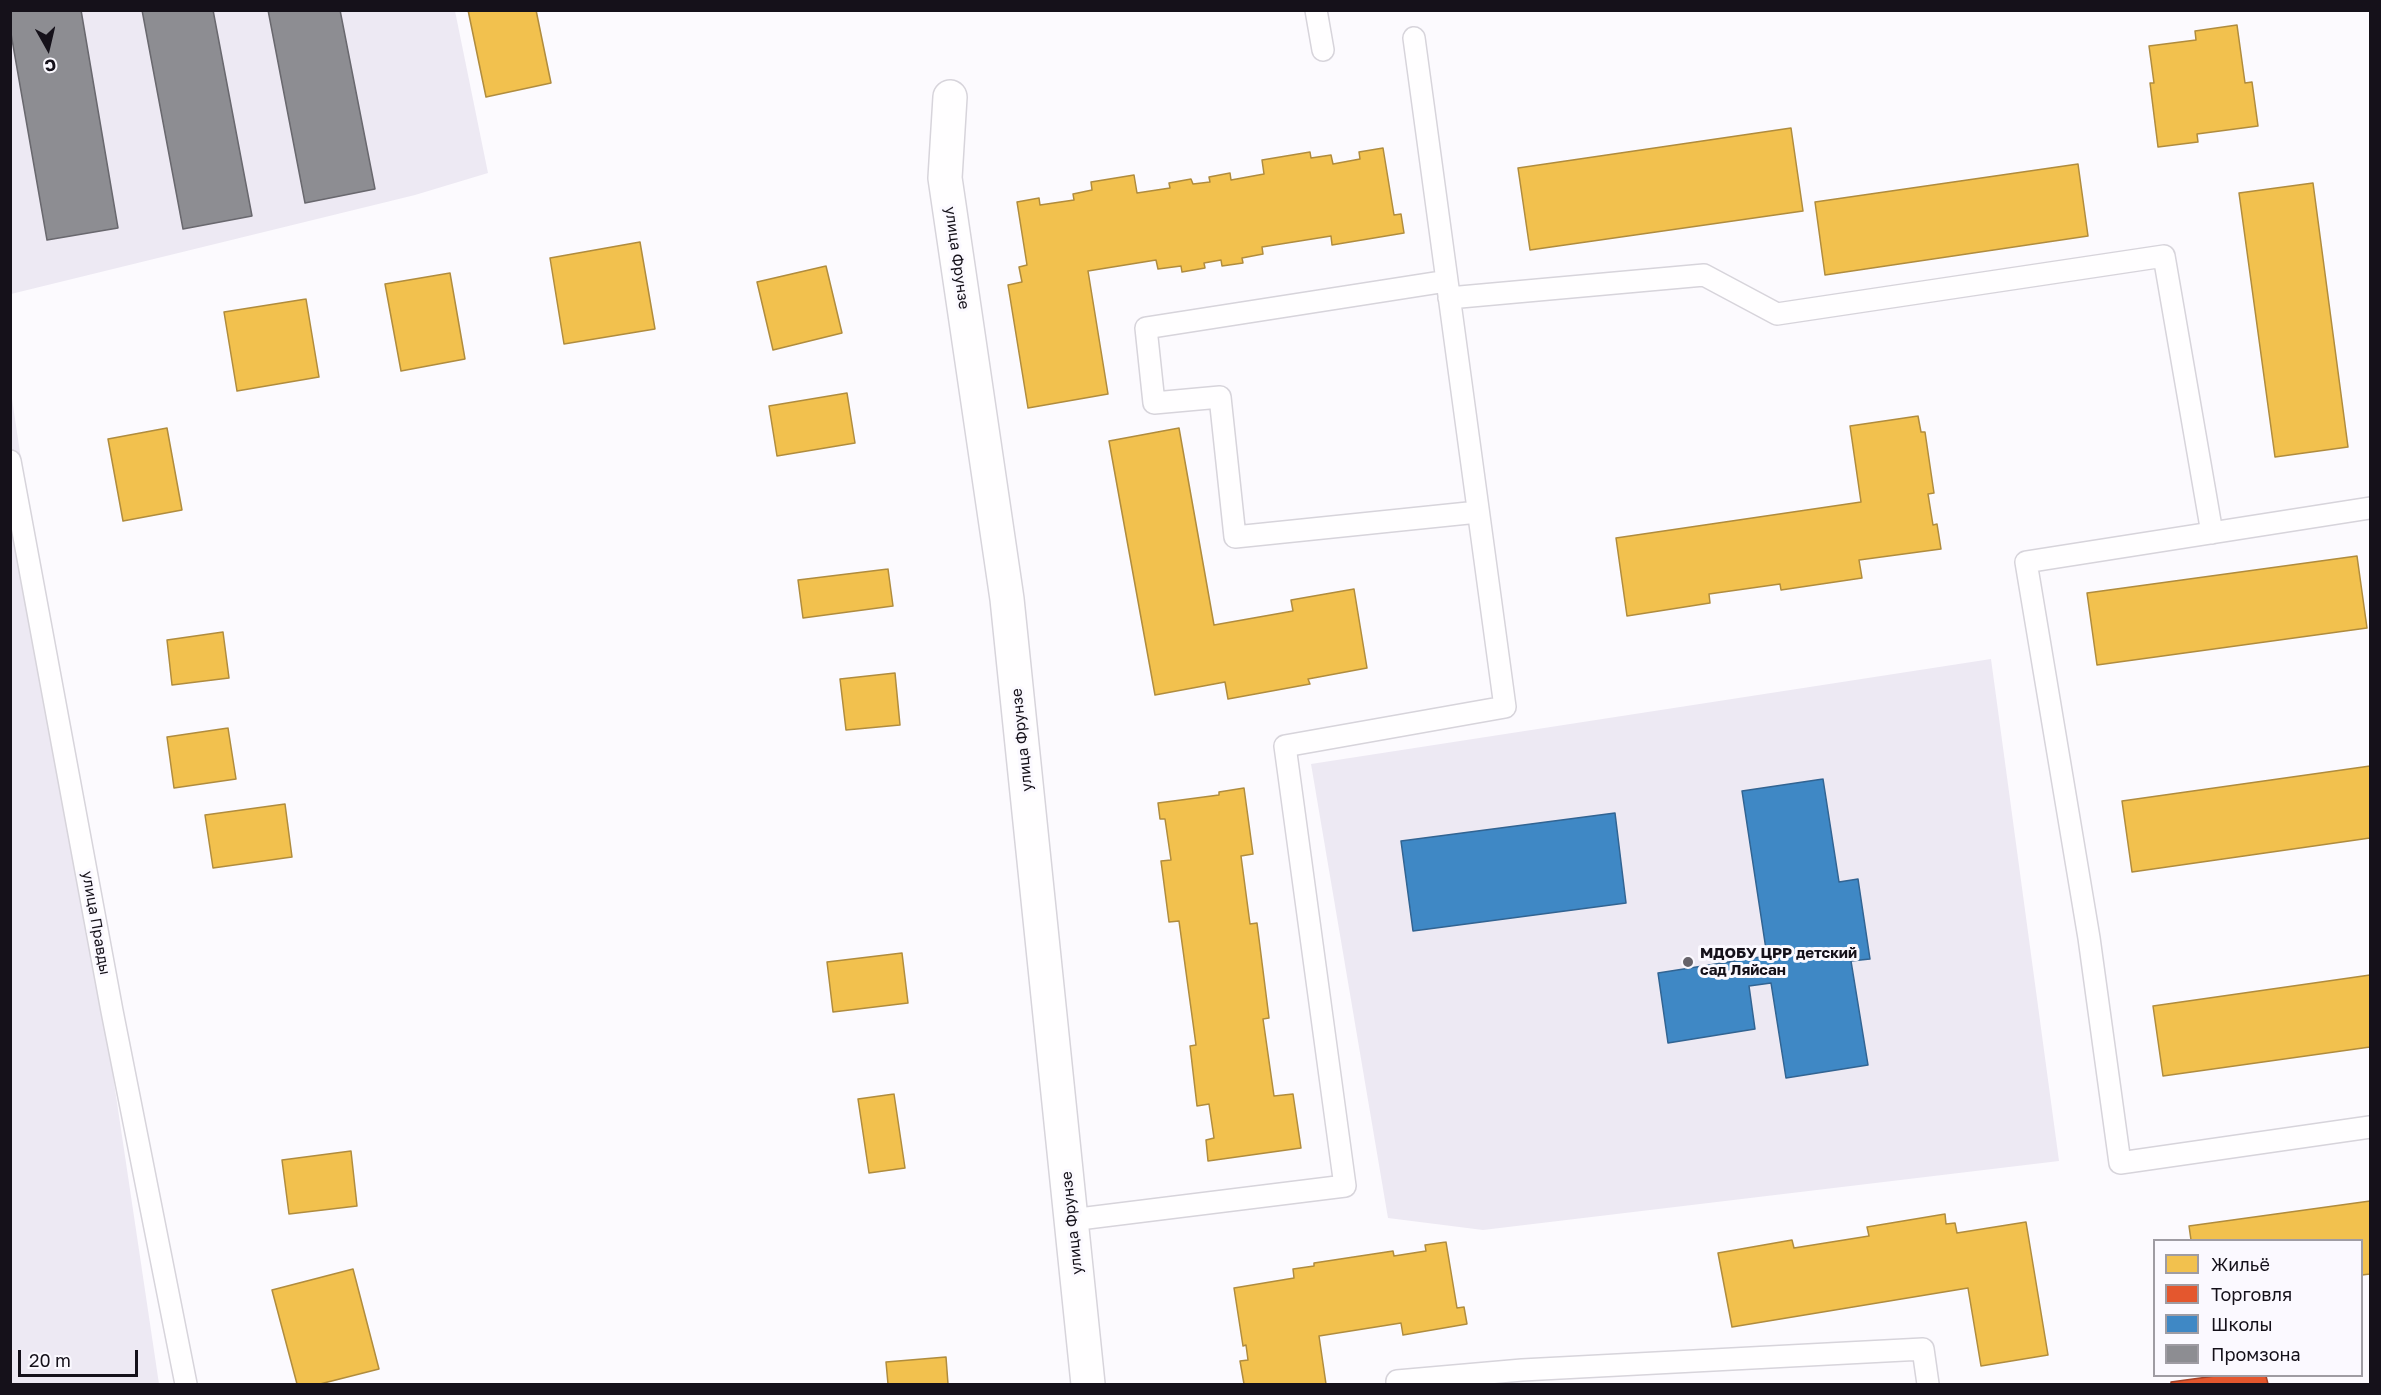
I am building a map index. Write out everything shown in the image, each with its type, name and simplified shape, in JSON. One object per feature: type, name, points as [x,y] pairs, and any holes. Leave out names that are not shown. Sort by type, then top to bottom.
[{"type":"street","name":"улица Фрунзе","points":[[950,97],[945,178],[1007,599],[1088,1384]]},
{"type":"lane","points":[[1316,10],[1323,50]]},
{"type":"lane","points":[[1071,1220],[1345,1186],[1285,746],[1505,708],[1414,38]]},
{"type":"lane","points":[[1478,512],[1235,537],[1220,397],[1154,403],[1146,328],[1448,290],[1704,275],[1777,314],[2164,256],[2212,533]]},
{"type":"lane","name":"улица Правды","points":[[10,461],[112,1011],[186,1384]]},
{"type":"lane","points":[[2370,508],[2026,562],[2089,938],[2120,1163],[2370,1127]]},
{"type":"lane","points":[[1397,1384],[1397,1381],[1522,1370],[1923,1349],[1928,1384]]},
{"type":"shaded area","points":[[10,11],[455,11],[488,173],[415,195],[11,294]]},
{"type":"shaded area","points":[[11,392],[159,1384],[11,1384]]},
{"type":"shaded area","name":"МДОБУ ЦРР детский сад Ляйсан","points":[[1991,659],[2059,1161],[1483,1230],[1388,1218],[1311,764]]},
{"type":"building: Жильё","points":[[468,10],[536,10],[551,83],[486,97]]},
{"type":"building: Жильё","points":[[2237,25],[2245,83],[2252,82],[2258,126],[2197,134],[2198,142],[2158,147],[2150,83],[2154,83],[2149,46],[2196,40],[2195,31]]},
{"type":"building: Жильё","points":[[1791,128],[1803,211],[1530,250],[1518,168]]},
{"type":"building: Жильё","points":[[1383,148],[1394,215],[1401,214],[1404,233],[1332,245],[1331,236],[1262,247],[1263,254],[1242,258],[1243,263],[1222,266],[1221,260],[1204,263],[1205,268],[1182,272],[1181,266],[1158,269],[1156,260],[1088,271],[1108,394],[1028,408],[1008,285],[1022,282],[1019,267],[1027,265],[1017,202],[1039,198],[1040,205],[1074,200],[1073,194],[1092,190],[1091,182],[1134,175],[1137,193],[1170,188],[1169,183],[1191,179],[1193,184],[1210,182],[1209,177],[1230,173],[1231,180],[1264,174],[1262,160],[1310,152],[1311,158],[1331,155],[1333,164],[1360,159],[1359,152]]},
{"type":"building: Жильё","points":[[2078,164],[2088,236],[1825,275],[1815,202]]},
{"type":"building: Жильё","points":[[2313,183],[2348,447],[2275,457],[2239,193]]},
{"type":"building: Жильё","points":[[640,242],[655,329],[564,344],[550,258]]},
{"type":"building: Жильё","points":[[826,266],[842,333],[773,350],[757,282]]},
{"type":"building: Жильё","points":[[450,273],[465,359],[401,371],[385,284]]},
{"type":"building: Жильё","points":[[306,299],[319,377],[237,391],[224,312]]},
{"type":"building: Жильё","points":[[847,393],[855,443],[777,456],[769,406]]},
{"type":"building: Жильё","points":[[1918,416],[1921,432],[1925,432],[1934,493],[1928,494],[1933,525],[1937,524],[1941,549],[1859,560],[1862,578],[1781,590],[1780,584],[1709,594],[1710,603],[1627,616],[1616,538],[1861,502],[1850,426]]},
{"type":"building: Жильё","points":[[167,428],[182,510],[123,521],[108,439]]},
{"type":"building: Жильё","points":[[1179,428],[1214,625],[1293,611],[1291,600],[1354,589],[1367,668],[1308,679],[1310,684],[1228,699],[1225,682],[1155,695],[1109,441]]},
{"type":"building: Жильё","points":[[2357,556],[2367,628],[2097,665],[2087,593]]},
{"type":"building: Жильё","points":[[888,569],[893,606],[803,618],[798,580]]},
{"type":"building: Жильё","points":[[223,632],[229,678],[172,685],[167,640]]},
{"type":"building: Жильё","points":[[895,673],[900,725],[846,730],[840,679]]},
{"type":"building: Жильё","points":[[228,728],[236,779],[174,788],[167,737]]},
{"type":"building: Жильё","points":[[2370,766],[2370,838],[2132,872],[2122,801]]},
{"type":"building: Жильё","points":[[1244,788],[1253,854],[1241,856],[1250,924],[1257,923],[1269,1018],[1263,1019],[1274,1096],[1293,1094],[1301,1148],[1208,1161],[1206,1140],[1214,1138],[1209,1104],[1197,1106],[1190,1046],[1196,1045],[1179,921],[1169,922],[1161,861],[1171,860],[1165,819],[1160,819],[1158,803],[1219,795],[1219,792]]},
{"type":"building: Жильё","points":[[285,804],[292,857],[213,868],[205,815]]},
{"type":"building: Жильё","points":[[902,953],[908,1003],[833,1012],[827,962]]},
{"type":"building: Жильё","points":[[2370,975],[2370,1047],[2163,1076],[2153,1006]]},
{"type":"building: Жильё","points":[[894,1094],[905,1168],[869,1173],[858,1099]]},
{"type":"building: Жильё","points":[[351,1151],[357,1206],[289,1214],[282,1160]]},
{"type":"building: Жильё","points":[[2370,1201],[2370,1274],[2363,1275],[2363,1239],[2191,1239],[2189,1226]]},
{"type":"building: Жильё","points":[[1945,1214],[1946,1224],[1955,1223],[1957,1233],[2026,1222],[2048,1355],[1981,1366],[1968,1288],[1732,1327],[1718,1253],[1792,1240],[1794,1248],[1869,1236],[1867,1227]]},
{"type":"building: Жильё","points":[[1446,1242],[1457,1308],[1464,1307],[1467,1324],[1403,1335],[1401,1323],[1319,1336],[1326,1384],[1244,1384],[1240,1361],[1248,1360],[1246,1345],[1243,1346],[1234,1288],[1294,1278],[1293,1269],[1314,1266],[1314,1263],[1393,1251],[1394,1256],[1426,1251],[1425,1245]]},
{"type":"building: Жильё","points":[[353,1269],[379,1369],[320,1384],[297,1384],[272,1290]]},
{"type":"building: Жильё","points":[[946,1357],[948,1384],[888,1384],[886,1362]]},
{"type":"building: Торговля","points":[[2208,1377],[2266,1377],[2268,1384],[2171,1384],[2171,1382]]},
{"type":"building: Школы","points":[[1823,779],[1839,882],[1858,879],[1870,959],[1851,961],[1868,1065],[1786,1078],[1771,983],[1749,986],[1755,1029],[1668,1043],[1658,973],[1767,956],[1742,791]]},
{"type":"building: Школы","points":[[1615,813],[1626,903],[1413,931],[1401,841]]},
{"type":"building: Промзона","points":[[10,10],[81,10],[118,228],[47,240],[10,28]]},
{"type":"building: Промзона","points":[[142,10],[213,10],[252,216],[183,229]]},
{"type":"building: Промзона","points":[[268,10],[340,10],[375,189],[305,203]]},
{"type":"place","name":"МДОБУ ЦРР детский сад Ляйсан","points":[[1688,962]]}]
